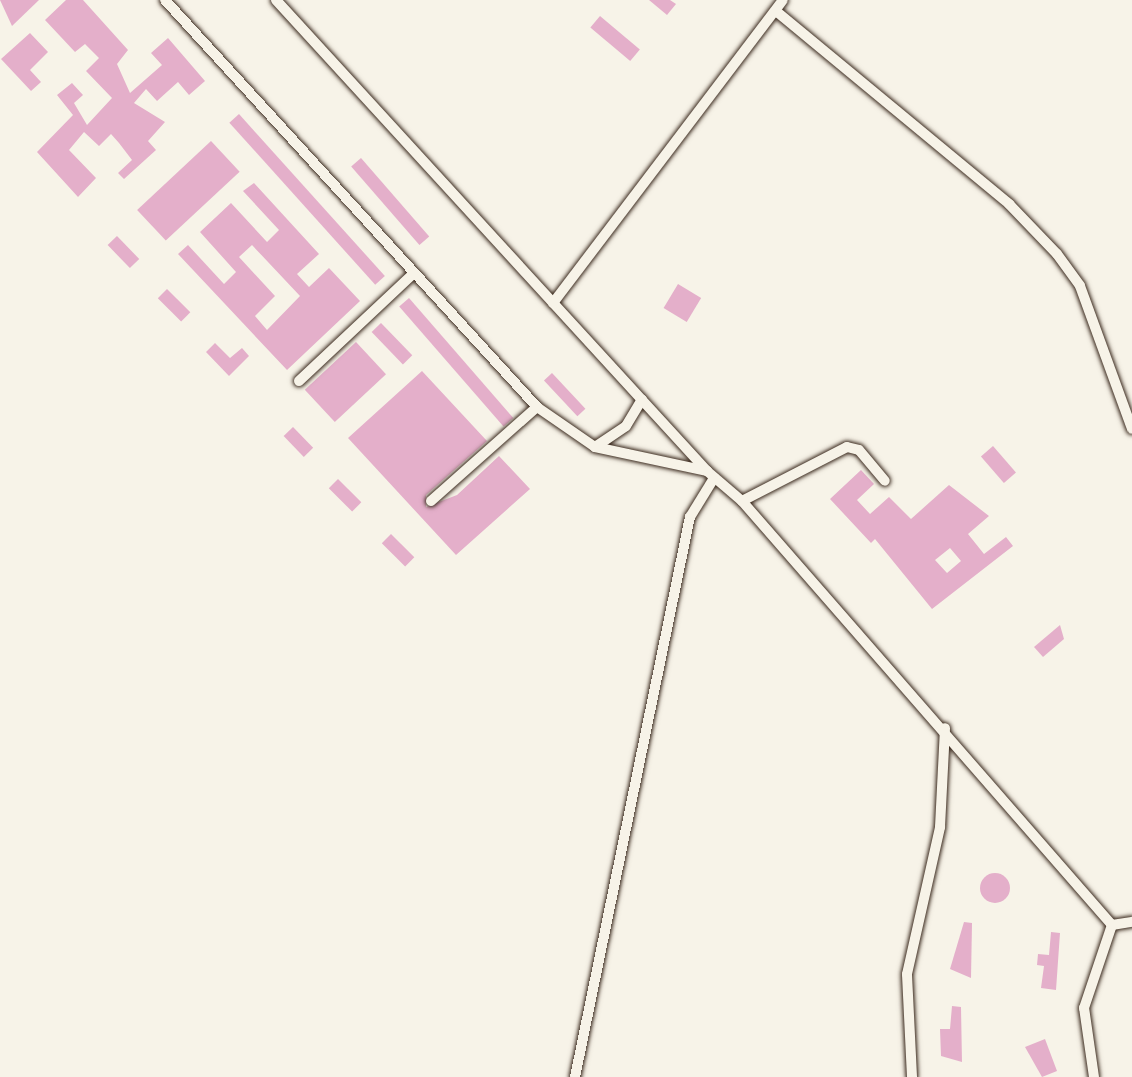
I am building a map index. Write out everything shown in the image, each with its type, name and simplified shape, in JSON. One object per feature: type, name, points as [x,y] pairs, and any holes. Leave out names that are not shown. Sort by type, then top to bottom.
[{"type":"street","points":[[165,0],[412,275],[537,407],[595,447],[710,475]]},
{"type":"street","points":[[276,0],[710,475],[742,501],[945,728],[1112,925]]},
{"type":"street","points":[[553,303],[783,0]]},
{"type":"street","points":[[776,11],[1009,204],[1057,254],[1080,286],[1132,429]]},
{"type":"street","points":[[299,381],[412,275]]},
{"type":"street","points":[[595,447],[626,426],[642,399]]},
{"type":"street","points":[[431,501],[537,407]]},
{"type":"street","points":[[742,501],[847,447],[859,450],[885,481]]},
{"type":"street","points":[[575,1077],[690,517],[710,475]]},
{"type":"street","points":[[912,1077],[907,974],[940,827],[945,728]]},
{"type":"street","points":[[1112,925],[1132,922]]},
{"type":"street","points":[[1094,1077],[1084,1008],[1112,925]]},
{"type":"building","points":[[0,0],[39,0],[12,26]]},
{"type":"building","points":[[66,0],[83,0],[128,50],[117,64],[130,93],[162,65],[151,53],[168,38],[205,81],[189,95],[178,82],[157,101],[146,89],[134,103],[165,122],[148,141],[156,150],[124,179],[118,173],[132,160],[119,143],[111,134],[99,146],[84,132],[69,150],[96,178],[78,197],[37,152],[73,115],[57,95],[72,83],[83,95],[74,103],[87,125],[112,98],[86,71],[99,58],[85,44],[75,52],[45,20]]},
{"type":"building","points":[[649,0],[670,0],[676,4],[667,15]]},
{"type":"building","points":[[600,16],[640,49],[630,61],[590,27]]},
{"type":"building","points":[[30,33],[48,52],[30,70],[41,82],[31,91],[1,59]]},
{"type":"building","points":[[239,114],[385,276],[375,285],[229,123]]},
{"type":"building","points":[[211,141],[240,172],[166,241],[137,210]]},
{"type":"building","points":[[361,158],[429,236],[419,245],[351,167]]},
{"type":"building","points":[[254,183],[319,254],[297,274],[309,287],[329,268],[360,301],[287,370],[178,254],[188,245],[224,284],[236,272],[200,232],[231,203],[267,242],[279,230],[243,191]],"holes":[[[252,245],[300,296],[267,330],[255,316],[275,296],[239,257]]]},
{"type":"building","points":[[117,236],[139,259],[130,268],[108,245]]},
{"type":"building","points":[[678,284],[701,298],[687,322],[664,308]]},
{"type":"building","points":[[167,289],[190,312],[181,322],[158,298]]},
{"type":"building","points":[[409,298],[513,418],[504,427],[399,307]]},
{"type":"building","points":[[381,323],[412,355],[403,364],[372,332]]},
{"type":"building","points":[[356,342],[386,374],[335,422],[305,390]]},
{"type":"building","points":[[215,343],[230,358],[242,348],[249,356],[229,376],[206,352]]},
{"type":"building","points":[[422,371],[487,441],[426,495],[426,507],[457,495],[499,456],[530,489],[456,555],[348,438]]},
{"type":"building","points":[[552,373],[585,409],[577,416],[544,381]]},
{"type":"building","points":[[293,427],[313,448],[304,457],[284,436]]},
{"type":"building","points":[[993,446],[1016,472],[1004,483],[981,456]]},
{"type":"building","points":[[861,470],[874,484],[857,500],[870,514],[889,497],[911,519],[949,485],[989,516],[968,534],[984,554],[1006,537],[1013,546],[932,609],[875,539],[871,543],[830,499]],"holes":[[[950,548],[961,561],[947,573],[935,560]]]},
{"type":"building","points":[[338,479],[361,502],[352,512],[329,488]]},
{"type":"building","points":[[391,534],[414,557],[405,567],[382,543]]},
{"type":"building","points":[[1060,625],[1064,639],[1043,657],[1034,647]]},
{"type":"building","points":[[995,873],[1001,874],[1009,882],[1009,894],[1001,902],[995,903],[989,902],[981,894],[980,888],[981,882],[989,874]]},
{"type":"building","points":[[964,922],[972,923],[971,978],[950,969]]},
{"type":"building","points":[[1051,932],[1060,933],[1056,990],[1041,988],[1044,966],[1037,965],[1038,954],[1049,955]]},
{"type":"building","points":[[952,1006],[961,1007],[962,1062],[941,1056],[940,1029],[950,1029]]},
{"type":"building","points":[[1045,1039],[1057,1071],[1042,1077],[1025,1047]]}]
